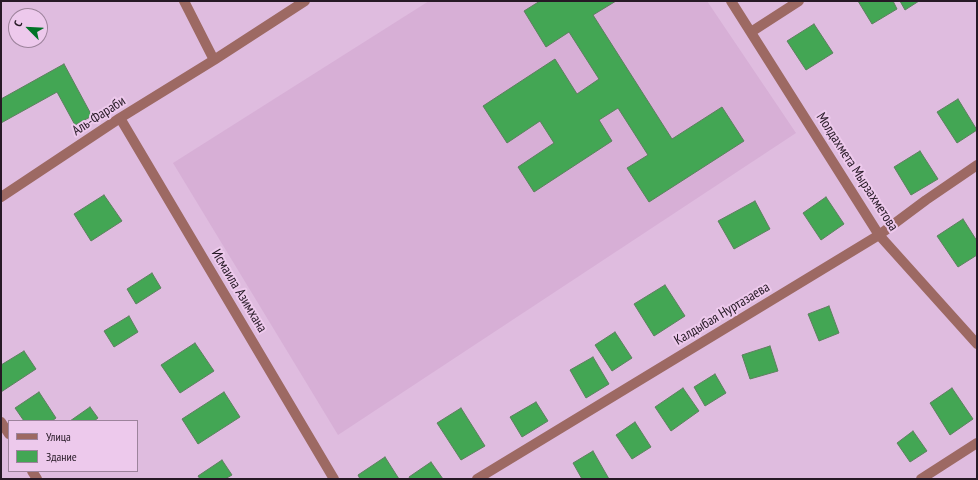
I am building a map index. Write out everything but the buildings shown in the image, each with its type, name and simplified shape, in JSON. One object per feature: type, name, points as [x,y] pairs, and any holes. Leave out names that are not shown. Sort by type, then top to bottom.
[{"type":"street","points":[[184,1],[214,60]]},
{"type":"street","name":"Аль-Фараби","points":[[1,197],[120,118],[214,60],[305,1]]},
{"type":"street","name":"Молдахмета Мырзахметова","points":[[731,1],[879,235],[977,344]]},
{"type":"street","points":[[751,32],[799,1]]},
{"type":"street","name":"Исмаила Азимхана","points":[[120,118],[334,479]]},
{"type":"street","name":"Калдыбая Нуртазаева","points":[[477,479],[879,235],[977,165]]},
{"type":"street","points":[[1,422],[8,432]]},
{"type":"street","points":[[921,479],[977,443]]},
{"type":"shaded area","points":[[429,1],[707,1],[796,133],[338,435],[173,163]]}]
